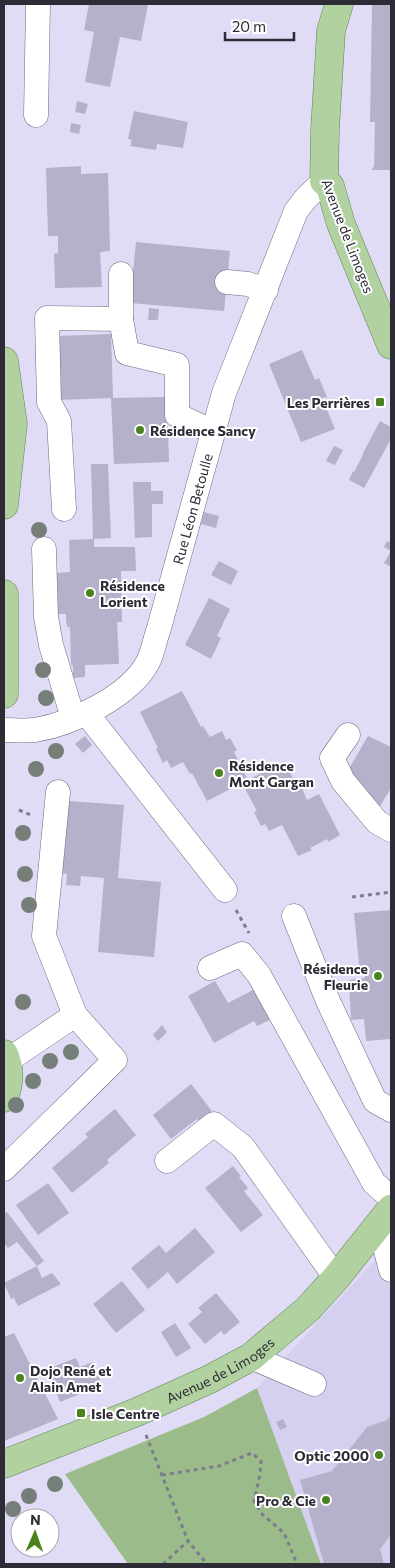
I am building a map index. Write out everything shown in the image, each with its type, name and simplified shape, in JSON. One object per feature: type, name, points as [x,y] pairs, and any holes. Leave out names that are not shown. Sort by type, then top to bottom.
[{"type":"main road","name":"Avenue de Limoges","points":[[339,4],[331,31],[324,181],[330,186],[341,224],[391,346]]},
{"type":"main road","points":[[4,361],[13,424],[4,505]]},
{"type":"main road","points":[[4,594],[4,694]]},
{"type":"main road","points":[[4,1098],[9,1079],[5,1057]]},
{"type":"main road","name":"Avenue de Limoges","points":[[4,1464],[137,1412],[210,1379],[251,1357],[308,1309],[336,1278],[385,1217]]},
{"type":"street","points":[[36,115],[38,4]]},
{"type":"street","name":"Rue Léon Betoulle","points":[[4,730],[35,730],[80,716],[113,698],[132,682],[148,662],[224,393],[296,211],[306,198],[324,181]]},
{"type":"street","points":[[121,274],[121,319],[127,353],[177,365],[177,415],[214,432]]},
{"type":"street","points":[[227,282],[248,284],[266,290]]},
{"type":"street","points":[[64,509],[59,421],[49,402],[47,318],[121,319]]},
{"type":"street","points":[[44,549],[46,617],[50,635],[80,716],[225,890]]},
{"type":"street","points":[[348,735],[332,758],[343,781],[377,822],[391,830]]},
{"type":"street","points":[[4,1169],[115,1060],[75,1015],[44,936],[58,792]]},
{"type":"street","points":[[294,916],[328,1001],[375,1101],[391,1110]]},
{"type":"street","points":[[210,968],[242,954],[259,975],[374,1182],[391,1198]]},
{"type":"street","points":[[5,1057],[39,1041],[75,1015]]},
{"type":"street","points":[[167,1161],[214,1124],[243,1147],[336,1278]]},
{"type":"street","points":[[385,1217],[391,1270]]},
{"type":"street","points":[[251,1357],[314,1384]]},
{"type":"path","points":[[352,897],[391,892]]},
{"type":"path","points":[[146,1435],[188,1542],[206,1564]]},
{"type":"path","points":[[162,1475],[219,1466],[252,1453],[261,1461],[254,1500],[262,1514],[284,1533],[295,1559],[294,1564]]},
{"type":"path","points":[[163,1564],[188,1542]]},
{"type":"shaded area","points":[[391,1243],[391,1564],[321,1564],[257,1388]]},
{"type":"green space","points":[[257,1388],[321,1564],[128,1564],[65,1474],[204,1417]]},
{"type":"building","points":[[89,4],[148,4],[141,41],[120,37],[110,87],[85,82],[94,32],[84,30]]},
{"type":"building","points":[[372,4],[391,4],[391,170],[372,170],[374,167],[375,122],[370,122]]},
{"type":"building","points":[[77,101],[88,104],[85,114],[75,112]]},
{"type":"building","points":[[134,111],[188,122],[183,148],[157,144],[156,150],[130,146],[132,140],[128,139]]},
{"type":"building","points":[[71,123],[81,125],[79,134],[70,132]]},
{"type":"building","points":[[81,166],[81,174],[108,173],[110,251],[100,252],[102,287],[55,288],[54,254],[58,253],[58,236],[48,236],[46,168]]},
{"type":"building","points":[[136,242],[230,251],[224,311],[130,303]]},
{"type":"building","points":[[149,308],[159,309],[158,320],[148,320]]},
{"type":"building","points":[[111,334],[113,398],[56,400],[55,336]]},
{"type":"building","points":[[302,350],[315,380],[319,378],[327,397],[322,398],[335,429],[301,442],[269,364]]},
{"type":"building","name":"Résidence Sancy","points":[[167,397],[169,462],[114,464],[111,398]]},
{"type":"building","points":[[380,421],[391,427],[391,439],[364,488],[349,480]]},
{"type":"building","points":[[334,446],[343,450],[335,465],[326,461]]},
{"type":"building","name":"Résidence Lorient","points":[[91,464],[108,464],[111,538],[94,539],[94,547],[135,547],[136,571],[121,571],[122,622],[117,622],[119,664],[85,665],[85,677],[73,678],[70,627],[67,627],[66,614],[58,614],[57,573],[70,572],[69,540],[93,539]]},
{"type":"building","points":[[133,482],[151,482],[151,491],[163,491],[163,504],[152,504],[152,537],[135,538]]},
{"type":"building","points":[[204,512],[219,516],[216,528],[201,524]]},
{"type":"building","points":[[387,541],[391,543],[391,551],[384,547]]},
{"type":"building","points":[[391,551],[391,567],[384,563]]},
{"type":"building","points":[[219,561],[238,571],[231,585],[211,575]]},
{"type":"building","points":[[209,598],[230,609],[217,636],[221,638],[211,659],[185,645]]},
{"type":"building","name":"Résidence Mont Gargan","points":[[182,691],[201,727],[203,726],[210,737],[222,731],[226,740],[230,738],[237,750],[234,752],[248,780],[284,761],[299,790],[302,788],[307,800],[319,794],[340,835],[328,842],[327,839],[310,848],[312,850],[298,856],[282,825],[269,831],[265,824],[261,826],[254,812],[257,811],[242,783],[207,801],[192,773],[190,774],[183,762],[171,768],[167,760],[163,763],[156,749],[158,748],[140,712]]},
{"type":"building","points":[[85,736],[92,745],[83,753],[75,744]]},
{"type":"building","points":[[368,736],[391,747],[391,788],[376,813],[347,772]]},
{"type":"building","points":[[68,801],[124,805],[118,878],[161,882],[154,957],[98,952],[104,878],[81,876],[80,886],[66,885],[67,874],[62,873]]},
{"type":"building","name":"Résidence Fleurie","points":[[391,910],[391,1039],[366,1041],[364,1019],[351,1020],[349,980],[365,978],[365,973],[360,973],[354,913]]},
{"type":"building","points":[[215,981],[228,1003],[255,989],[272,1019],[257,1026],[254,1021],[214,1043],[188,996]]},
{"type":"building","points":[[162,1025],[167,1032],[158,1041],[153,1035]]},
{"type":"building","points":[[191,1084],[212,1111],[200,1122],[197,1119],[171,1139],[153,1115]]},
{"type":"building","points":[[115,1109],[136,1135],[107,1160],[109,1163],[72,1193],[52,1168],[88,1137],[85,1134]]},
{"type":"building","points":[[233,1166],[248,1188],[244,1191],[263,1215],[241,1232],[205,1188]]},
{"type":"building","points":[[48,1183],[69,1213],[38,1235],[16,1205]]},
{"type":"building","points":[[7,1212],[44,1261],[37,1266],[17,1242],[8,1248],[4,1243],[4,1214]]},
{"type":"building","points":[[195,1228],[215,1252],[177,1284],[168,1272],[148,1289],[131,1268],[159,1245],[166,1253]]},
{"type":"building","points":[[37,1266],[42,1278],[52,1273],[61,1284],[18,1306],[14,1298],[11,1299],[4,1283]]},
{"type":"building","points":[[122,1281],[145,1310],[116,1333],[93,1304]]},
{"type":"building","points":[[216,1293],[240,1322],[224,1335],[221,1331],[205,1344],[188,1324],[202,1312],[198,1308]]},
{"type":"building","points":[[175,1323],[191,1348],[176,1357],[161,1332]]},
{"type":"building","name":"Dojo René et Alain Amet","points":[[14,1333],[58,1419],[4,1441],[4,1337]]},
{"type":"building","points":[[76,1358],[80,1367],[93,1362],[102,1385],[60,1402],[47,1369]]},
{"type":"building","points":[[391,1415],[391,1535],[380,1549],[384,1564],[324,1564],[300,1480],[332,1471],[367,1427],[387,1420]]},
{"type":"building","points":[[283,1419],[287,1427],[280,1430],[276,1422]]},
{"type":"place","name":"Les Perrières","points":[[380,402]]},
{"type":"place","name":"Résidence Sancy","points":[[140,430]]},
{"type":"place","name":"Résidence Lorient","points":[[90,593]]},
{"type":"place","name":"Résidence Mont Gargan","points":[[219,773]]},
{"type":"place","name":"Résidence Fleurie","points":[[378,976]]},
{"type":"place","name":"Dojo René et Alain Amet","points":[[20,1378]]},
{"type":"place","name":"Isle Centre","points":[[81,1413]]},
{"type":"place","name":"Optic 2000","points":[[379,1455]]},
{"type":"place","name":"Pro & Cie","points":[[326,1500]]}]
